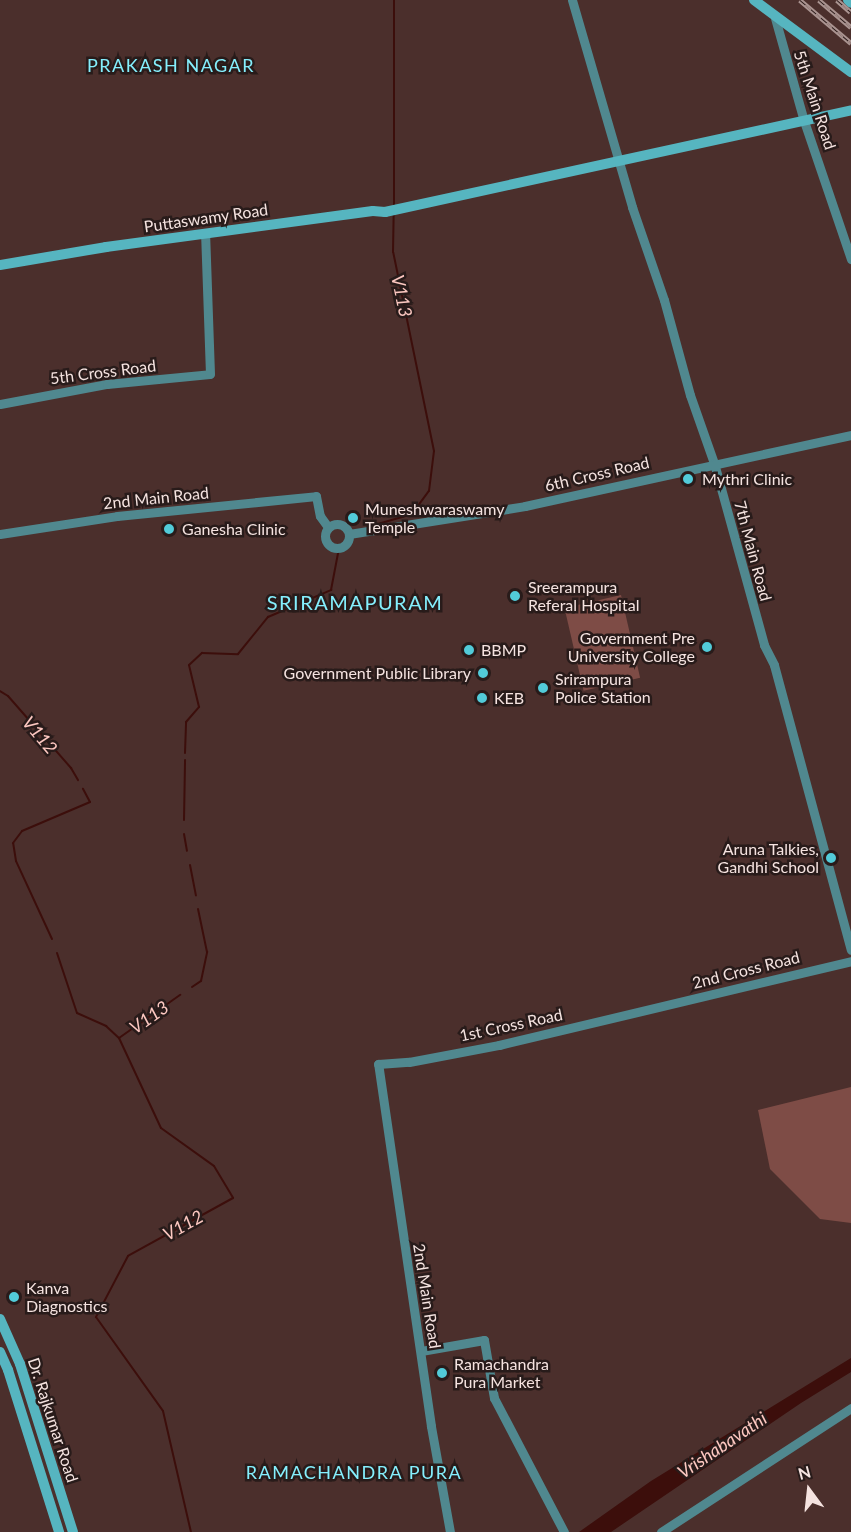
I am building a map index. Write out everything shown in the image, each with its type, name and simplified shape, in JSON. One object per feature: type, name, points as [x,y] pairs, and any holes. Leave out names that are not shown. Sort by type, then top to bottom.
[{"type":"main road","points":[[754,0],[775,18],[851,72]]},
{"type":"main road","points":[[619,161],[851,110]]},
{"type":"main road","name":"Puttaswamy Road","points":[[0,266],[205,234],[373,211],[385,213],[619,161]]},
{"type":"main road","name":"Dr. Rajkumar Road","points":[[0,1319],[20,1364],[73,1532]]},
{"type":"main road","name":"Dr. Rajkumar Road","points":[[0,1352],[8,1370],[59,1532]]},
{"type":"street","name":"7th Main Road","points":[[572,0],[619,161],[664,300],[690,395],[714,463],[764,645],[774,665],[851,950]]},
{"type":"street","name":"5th Main Road","points":[[775,18],[804,121],[851,260]]},
{"type":"street","name":"5th Cross Road","points":[[0,405],[38,395],[107,384],[210,374],[205,234]]},
{"type":"street","name":"6th Cross Road","points":[[349,534],[525,506],[851,435]]},
{"type":"street","name":"2nd Main Road","points":[[0,534],[117,516],[316,496],[320,516],[328,528]]},
{"type":"street","points":[[339,524],[346,527],[349,534],[345,545],[334,547],[326,539],[328,528],[339,524]]},
{"type":"street","name":"2nd Cross Road","points":[[649,1009],[851,961]]},
{"type":"street","name":"1st Cross Road","points":[[378,1064],[409,1062],[499,1045],[649,1009]]},
{"type":"street","name":"2nd Main Road","points":[[378,1064],[431,1426],[450,1532]]},
{"type":"street","points":[[421,1351],[484,1340],[494,1398],[564,1532]]},
{"type":"street","points":[[661,1532],[851,1408]]},
{"type":"shaded area","points":[[621,595],[640,678],[584,691],[564,608]]},
{"type":"shaded area","points":[[851,1087],[851,1223],[820,1219],[770,1169],[758,1110]]},
{"type":"water","name":"Vrishabavathi","points":[[851,1358],[851,1372],[801,1403],[611,1532],[579,1532],[651,1481]]},
{"type":"waterway","name":"V113","points":[[394,0],[394,207]]},
{"type":"waterway","name":"V113","points":[[371,526],[412,514],[429,491],[434,451],[393,252],[394,213]]},
{"type":"waterway","name":"V113","points":[[185,753],[186,722],[199,707],[189,665],[202,653],[238,654],[268,617],[331,590],[339,548]]},
{"type":"waterway","name":"V112","points":[[0,691],[8,696],[71,768],[78,780]]},
{"type":"waterway","name":"V113","points":[[184,820],[185,760]]},
{"type":"waterway","name":"V112","points":[[52,939],[16,861],[13,843],[22,831],[90,802],[83,789]]},
{"type":"waterway","name":"V113","points":[[184,834],[187,851]]},
{"type":"waterway","name":"V113","points":[[190,865],[196,895]]},
{"type":"waterway","name":"V113","points":[[192,987],[201,981],[207,952],[198,909]]},
{"type":"waterway","name":"V112","points":[[57,953],[77,1013],[106,1026],[119,1038],[161,1128],[214,1166],[233,1198],[128,1256],[96,1317],[163,1411],[191,1532]]},
{"type":"waterway","name":"V113","points":[[119,1038],[180,995]]},
{"type":"railway","points":[[800,0],[851,43]]},
{"type":"railway","points":[[819,0],[851,27]]},
{"type":"railway","points":[[837,0],[851,12]]},
{"type":"place","name":"Mythri Clinic","points":[[688,479]]},
{"type":"place","name":"Muneshwaraswamy Temple","points":[[353,518]]},
{"type":"place","name":"Ganesha Clinic","points":[[169,529]]},
{"type":"place","name":"Sreerampura Referal Hospital","points":[[515,596]]},
{"type":"place","name":"Government Pre University College","points":[[707,647]]},
{"type":"place","name":"BBMP","points":[[469,650]]},
{"type":"place","name":"Government Public Library","points":[[483,673]]},
{"type":"place","name":"Srirampura Police Station","points":[[543,688]]},
{"type":"place","name":"KEB","points":[[482,698]]},
{"type":"place","name":"Aruna Talkies, Gandhi School","points":[[831,858]]},
{"type":"place","name":"Kanva Diagnostics","points":[[14,1297]]},
{"type":"place","name":"Ramachandra Pura Market","points":[[442,1373]]},
{"type":"district","name":"PRAKASH NAGAR","points":[[171,65]]},
{"type":"district","name":"SRIRAMAPURAM","points":[[355,602]]},
{"type":"district","name":"RAMACHANDRA PURA","points":[[354,1472]]}]
